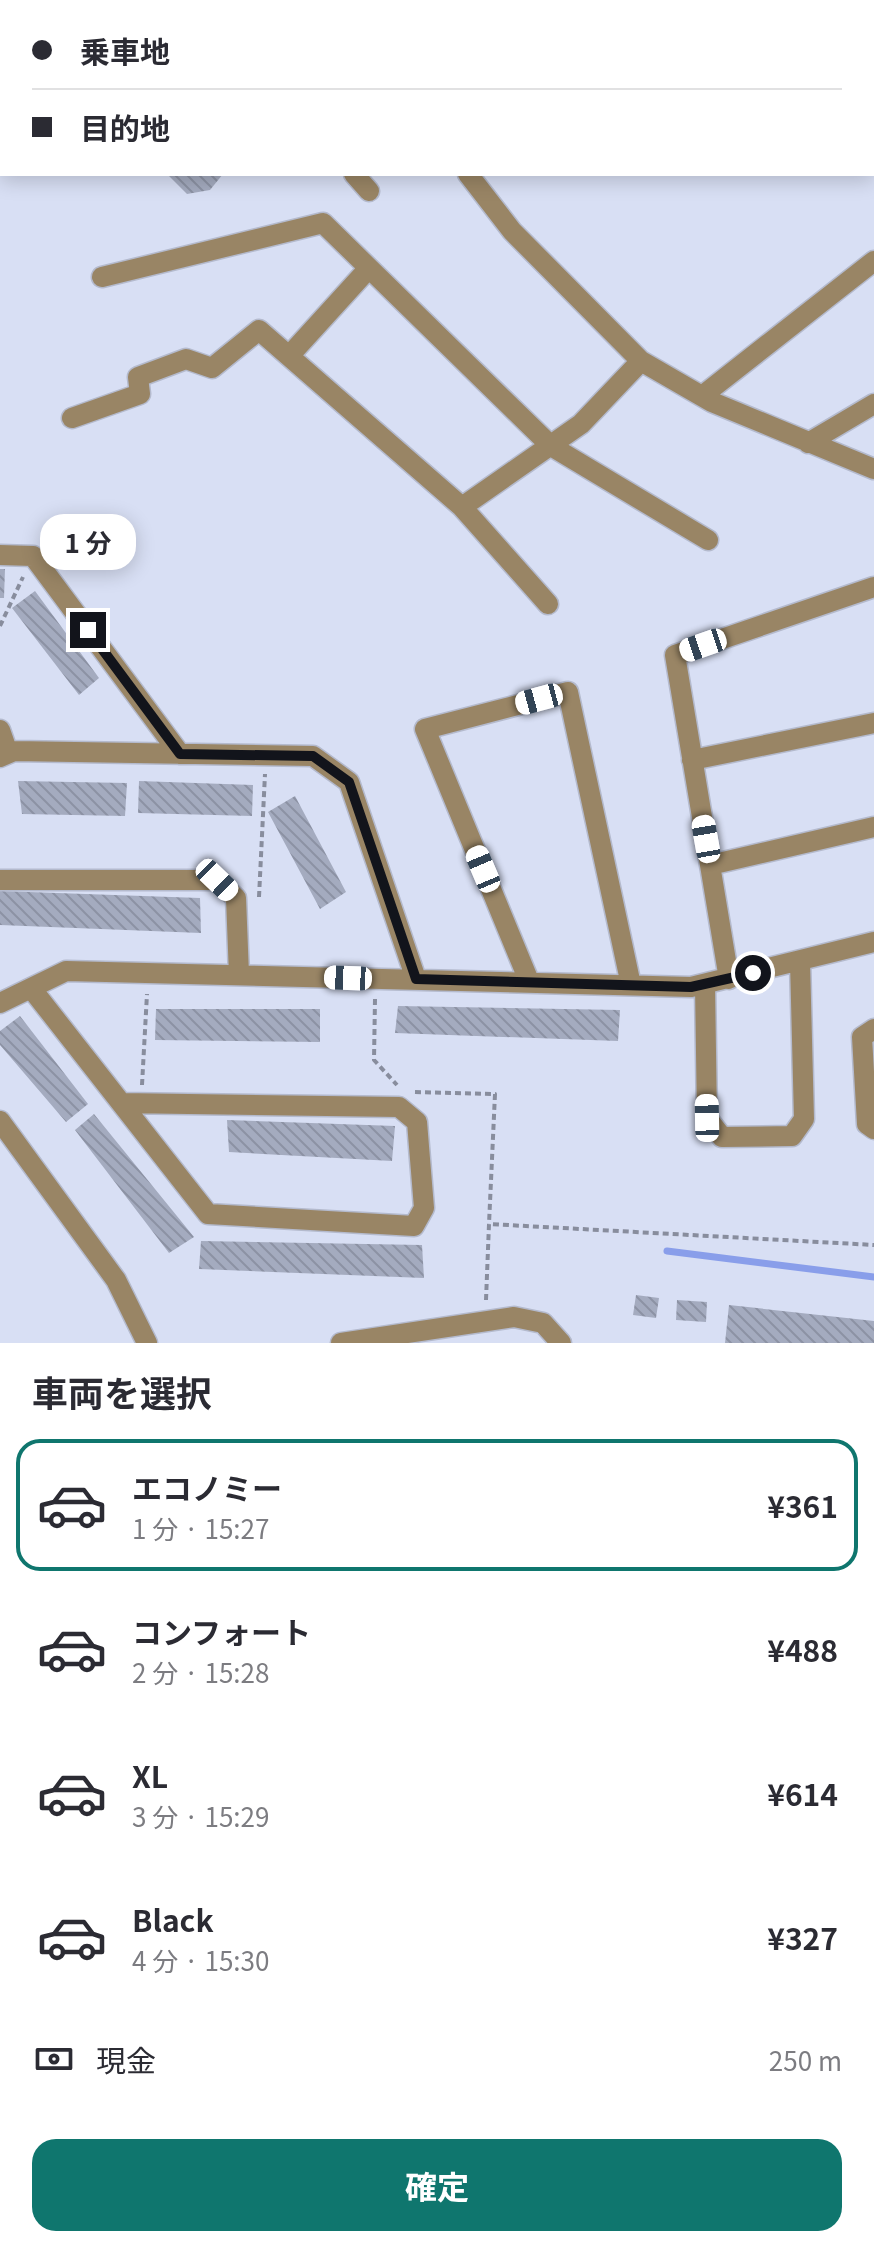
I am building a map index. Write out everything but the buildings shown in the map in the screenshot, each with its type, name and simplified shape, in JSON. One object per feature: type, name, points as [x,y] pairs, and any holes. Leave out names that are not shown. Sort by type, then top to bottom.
[{"type":"street","points":[[356,176],[369,191]]},
{"type":"street","points":[[470,176],[512,231],[641,361],[702,396],[874,469]]},
{"type":"street","points":[[102,277],[323,223],[551,446],[708,540]]},
{"type":"street","points":[[702,396],[874,261]]},
{"type":"street","points":[[289,356],[369,268]]},
{"type":"street","points":[[72,418],[140,394],[138,377],[186,359],[212,368],[259,330],[462,507],[548,604]]},
{"type":"street","points":[[462,507],[581,424],[641,361]]},
{"type":"street","points":[[808,443],[874,404]]},
{"type":"street","points":[[0,555],[33,556],[180,754]]},
{"type":"street","points":[[729,979],[675,655],[874,587]]},
{"type":"street","points":[[529,981],[425,729],[568,692],[631,985]]},
{"type":"street","points":[[692,760],[874,723]]},
{"type":"street","points":[[0,730],[4,755],[14,751],[313,756],[349,782],[416,979]]},
{"type":"street","points":[[710,865],[874,827]]},
{"type":"street","points":[[0,880],[217,880],[236,898],[239,975]]},
{"type":"street","points":[[0,1003],[66,971],[705,985],[874,942]]},
{"type":"street","points":[[705,985],[707,1118],[722,1137],[792,1136],[804,1119],[800,961]]},
{"type":"street","points":[[31,988],[132,1103],[208,1214],[414,1226],[424,1208],[417,1122],[399,1107],[132,1103]]},
{"type":"street","points":[[874,1029],[862,1037],[867,1124],[874,1129]]},
{"type":"street","points":[[0,1121],[116,1280],[147,1343]]},
{"type":"street","points":[[341,1343],[531,1318],[554,1332],[561,1343]]},
{"type":"path","points":[[0,626],[33,556]]},
{"type":"path","points":[[236,898],[259,901],[266,755]]},
{"type":"path","points":[[132,1103],[148,973]]},
{"type":"path","points":[[375,978],[374,1060],[404,1092],[495,1094],[486,1322]]},
{"type":"path","points":[[489,1224],[874,1245]]},
{"type":"waterway","points":[[667,1251],[874,1277]]},
{"type":"route","points":[[88,630],[180,754],[313,756],[349,782],[416,979],[691,987],[753,973]]}]
